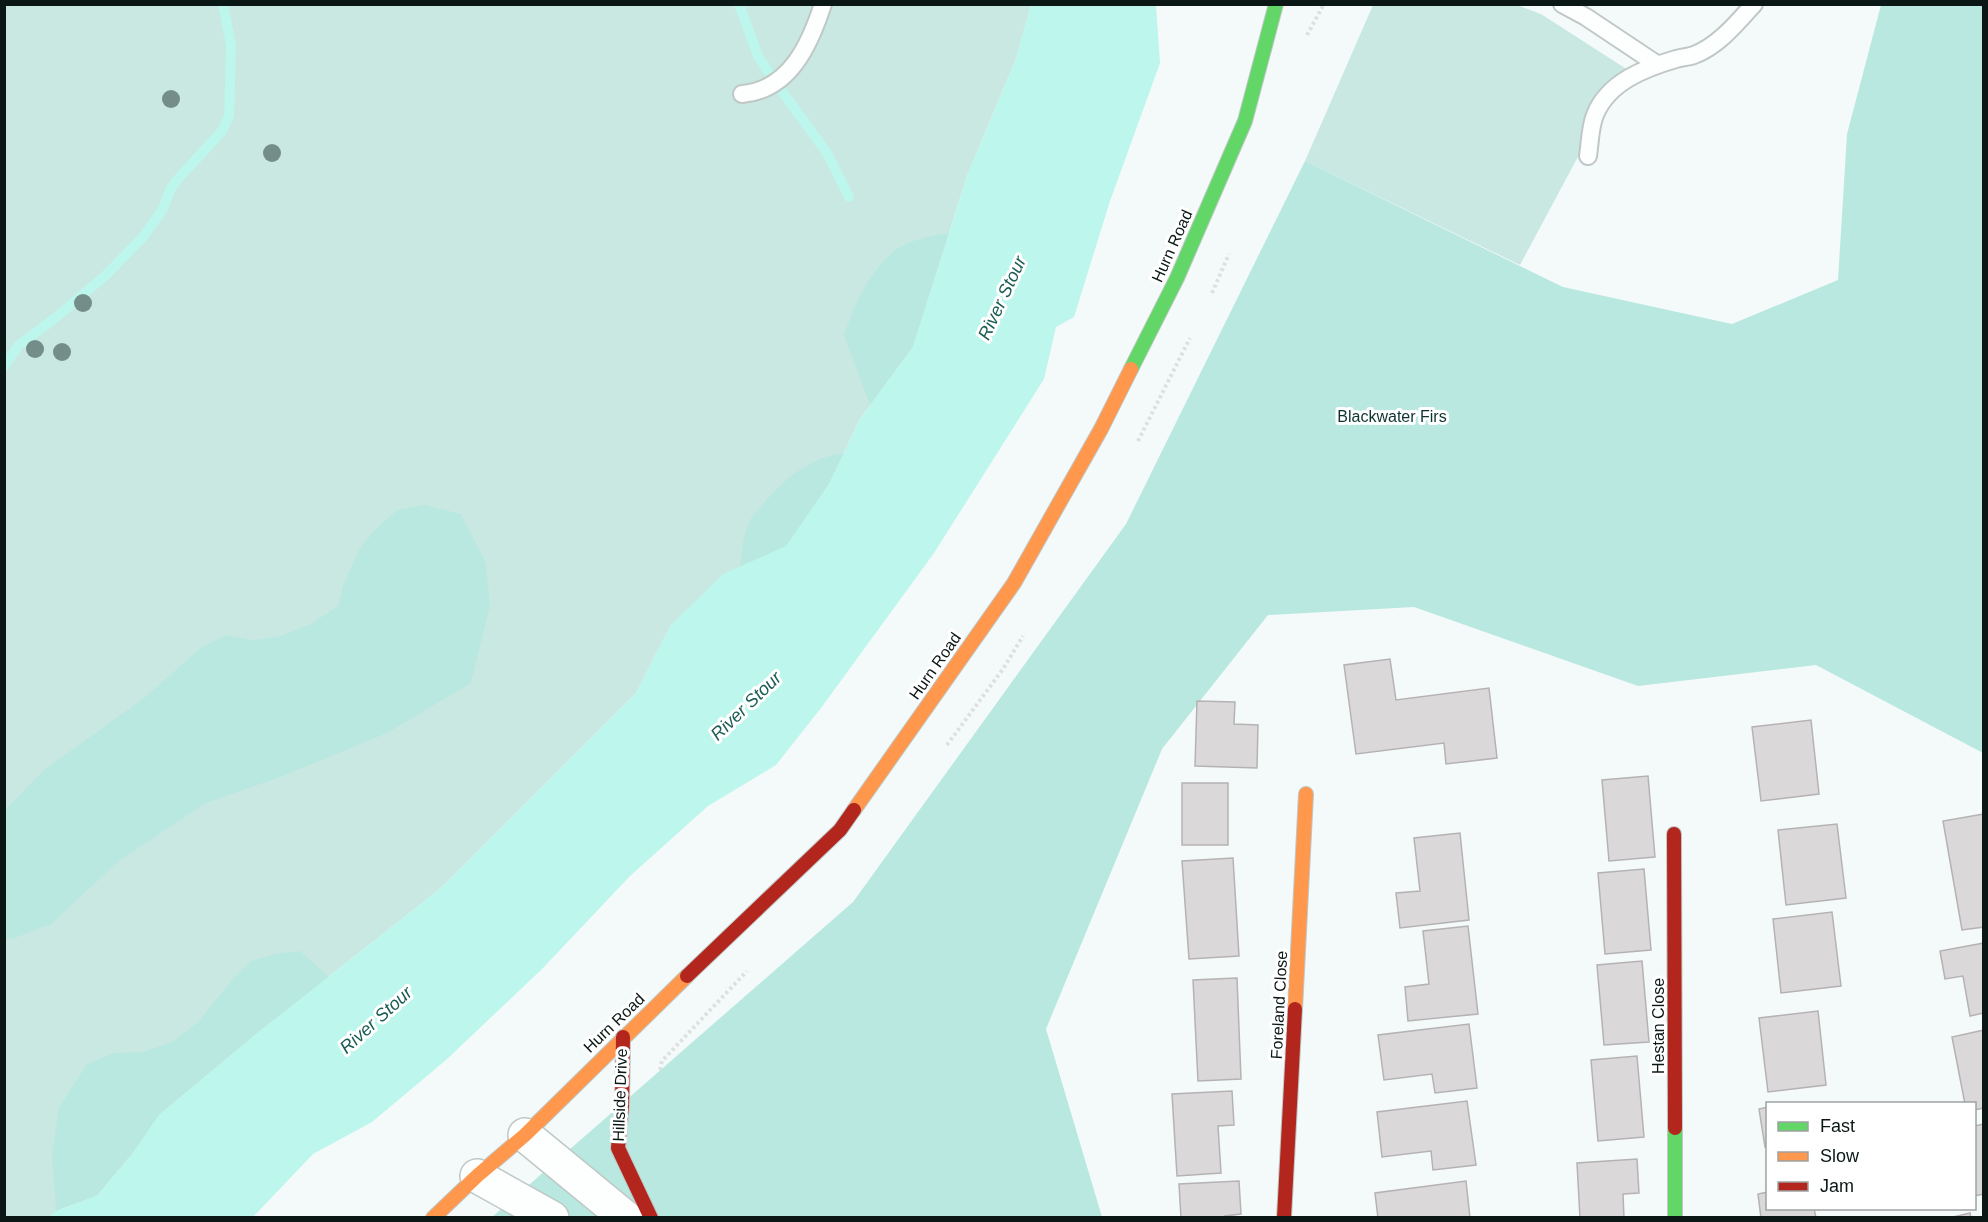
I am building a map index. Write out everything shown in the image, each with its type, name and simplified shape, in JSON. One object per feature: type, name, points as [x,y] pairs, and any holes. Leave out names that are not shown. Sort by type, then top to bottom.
[{"type":"main road","name":"Hurn Road","points":[[433,1218],[525,1135],[622,1037],[840,830],[1014,583],[1101,429],[1177,278],[1245,121],[1276,4]]},
{"type":"main road","name":"Foreland Close","points":[[1284,1218],[1306,794]]},
{"type":"main road","name":"Hestan Close","points":[[1674,834],[1675,1218]]},
{"type":"main road","name":"Hillside Drive","points":[[622,1037],[622,1105],[618,1148],[651,1218]]},
{"type":"street","points":[[525,1135],[626,1218]]},
{"type":"street","points":[[477,1176],[552,1218]]},
{"type":"lane","points":[[742,94],[755,93],[766,88],[798,62],[812,39],[823,4]]},
{"type":"lane","points":[[1562,4],[1586,17],[1658,65]]},
{"type":"lane","points":[[1588,156],[1594,117],[1608,94],[1621,82],[1658,65],[1707,49],[1734,26],[1754,4]]},
{"type":"shaded area","points":[[5,5],[1031,5],[1016,59],[967,176],[913,347],[860,419],[829,484],[786,547],[671,625],[636,693],[441,888],[256,1034],[159,1115],[133,1153],[49,1217],[5,1218]]},
{"type":"shaded area","points":[[1373,5],[1517,5],[1541,14],[1631,72],[1610,97],[1520,265],[1305,161]]},
{"type":"green space","name":"Blackwater Firs","points":[[1881,5],[1983,5],[1983,753],[1816,665],[1638,686],[1414,607],[1268,615],[1162,749],[1046,1029],[1102,1217],[491,1218],[853,902],[1126,524],[1305,161],[1563,287],[1732,324],[1838,280],[1847,134]]},
{"type":"green space","points":[[949,233],[913,347],[870,405],[844,335],[857,301],[876,270],[893,252],[912,242]]},
{"type":"green space","points":[[844,453],[829,484],[786,547],[740,567],[743,541],[749,523],[770,496],[803,468],[822,458]]},
{"type":"green space","points":[[424,505],[461,514],[486,563],[490,606],[471,683],[387,733],[283,776],[206,803],[120,860],[51,924],[12,939],[5,938],[5,810],[44,770],[144,698],[202,647],[227,635],[251,640],[278,637],[311,624],[338,606],[344,583],[360,548],[374,531],[397,510]]},
{"type":"green space","points":[[300,951],[329,977],[159,1115],[133,1153],[97,1196],[56,1211],[52,1154],[59,1107],[87,1064],[114,1053],[143,1052],[172,1042],[198,1022],[231,981],[251,961],[275,954]]},
{"type":"water","name":"River Stour","points":[[1031,4],[1156,5],[1160,63],[1110,201],[1074,317],[1056,327],[1044,379],[934,553],[821,708],[776,765],[708,806],[630,876],[542,969],[446,1060],[372,1122],[313,1154],[253,1217],[49,1217],[56,1211],[97,1196],[133,1153],[159,1115],[256,1034],[441,888],[636,693],[671,625],[723,574],[786,546],[829,484],[860,419],[913,347],[967,176],[1016,59]]},
{"type":"building","points":[[1390,659],[1396,700],[1489,688],[1497,758],[1446,764],[1444,743],[1356,754],[1344,665]]},
{"type":"building","points":[[1197,701],[1235,702],[1234,724],[1258,725],[1257,768],[1195,766]]},
{"type":"building","points":[[1811,720],[1819,794],[1761,801],[1752,727]]},
{"type":"building","points":[[1648,776],[1655,857],[1609,861],[1602,780]]},
{"type":"building","points":[[1182,783],[1228,783],[1228,845],[1182,845]]},
{"type":"building","points":[[1984,814],[1984,927],[1962,930],[1943,821]]},
{"type":"building","points":[[1837,824],[1846,898],[1786,905],[1778,830]]},
{"type":"building","points":[[1460,833],[1469,920],[1400,928],[1396,893],[1420,891],[1414,838]]},
{"type":"building","points":[[1233,858],[1239,956],[1189,959],[1182,861]]},
{"type":"building","points":[[1644,869],[1651,950],[1605,954],[1598,873]]},
{"type":"building","points":[[1832,912],[1841,986],[1781,993],[1773,919]]},
{"type":"building","points":[[1468,926],[1478,1014],[1408,1021],[1405,987],[1429,984],[1423,931]]},
{"type":"building","points":[[1984,943],[1984,1013],[1970,1016],[1963,976],[1945,979],[1940,951]]},
{"type":"building","points":[[1642,961],[1649,1042],[1604,1045],[1597,965]]},
{"type":"building","points":[[1237,978],[1241,1079],[1198,1081],[1193,980]]},
{"type":"building","points":[[1818,1011],[1826,1085],[1768,1092],[1759,1018]]},
{"type":"building","points":[[1469,1024],[1477,1088],[1435,1093],[1432,1074],[1384,1080],[1378,1035]]},
{"type":"building","points":[[1984,1030],[1984,1108],[1976,1110],[1976,1102],[1965,1102],[1952,1037]]},
{"type":"building","points":[[1637,1056],[1644,1137],[1598,1141],[1591,1060]]},
{"type":"building","points":[[1232,1091],[1234,1125],[1218,1126],[1221,1173],[1177,1176],[1172,1094]]},
{"type":"building","points":[[1467,1101],[1476,1165],[1433,1170],[1431,1151],[1382,1157],[1377,1112]]},
{"type":"building","points":[[1766,1107],[1766,1147],[1765,1147],[1759,1109]]},
{"type":"building","points":[[1984,1124],[1984,1194],[1976,1196],[1976,1126]]},
{"type":"building","points":[[1637,1159],[1639,1193],[1623,1194],[1624,1218],[1580,1218],[1577,1163]]},
{"type":"building","points":[[1239,1181],[1241,1214],[1225,1216],[1225,1218],[1181,1218],[1179,1184]]},
{"type":"building","points":[[1466,1181],[1470,1218],[1378,1218],[1375,1193]]},
{"type":"building","points":[[1766,1192],[1766,1210],[1814,1210],[1816,1218],[1761,1218],[1758,1194]]},
{"type":"building","points":[[1970,1213],[1971,1218],[1949,1218]]},
{"type":"waterway","points":[[4,366],[19,345],[105,276],[143,237],[163,209],[170,190],[177,180],[222,131],[229,116],[231,45],[223,4]]},
{"type":"waterway","points":[[739,4],[758,56],[827,153],[849,197]]},
{"type":"traffic: fast","points":[[1131,369],[1177,278],[1245,121],[1276,4]]},
{"type":"traffic: fast","points":[[1675,1128],[1675,1218]]},
{"type":"traffic: slow","points":[[854,810],[1014,583],[1101,429],[1131,369]]},
{"type":"traffic: slow","points":[[1295,1009],[1306,794]]},
{"type":"traffic: slow","points":[[433,1218],[525,1135],[687,976]]},
{"type":"traffic: jam","points":[[687,976],[840,830],[854,810]]},
{"type":"traffic: jam","points":[[1674,834],[1675,1128]]},
{"type":"traffic: jam","points":[[1284,1218],[1295,1009]]},
{"type":"traffic: jam","points":[[623,1037],[622,1105],[618,1148],[651,1218]]}]
